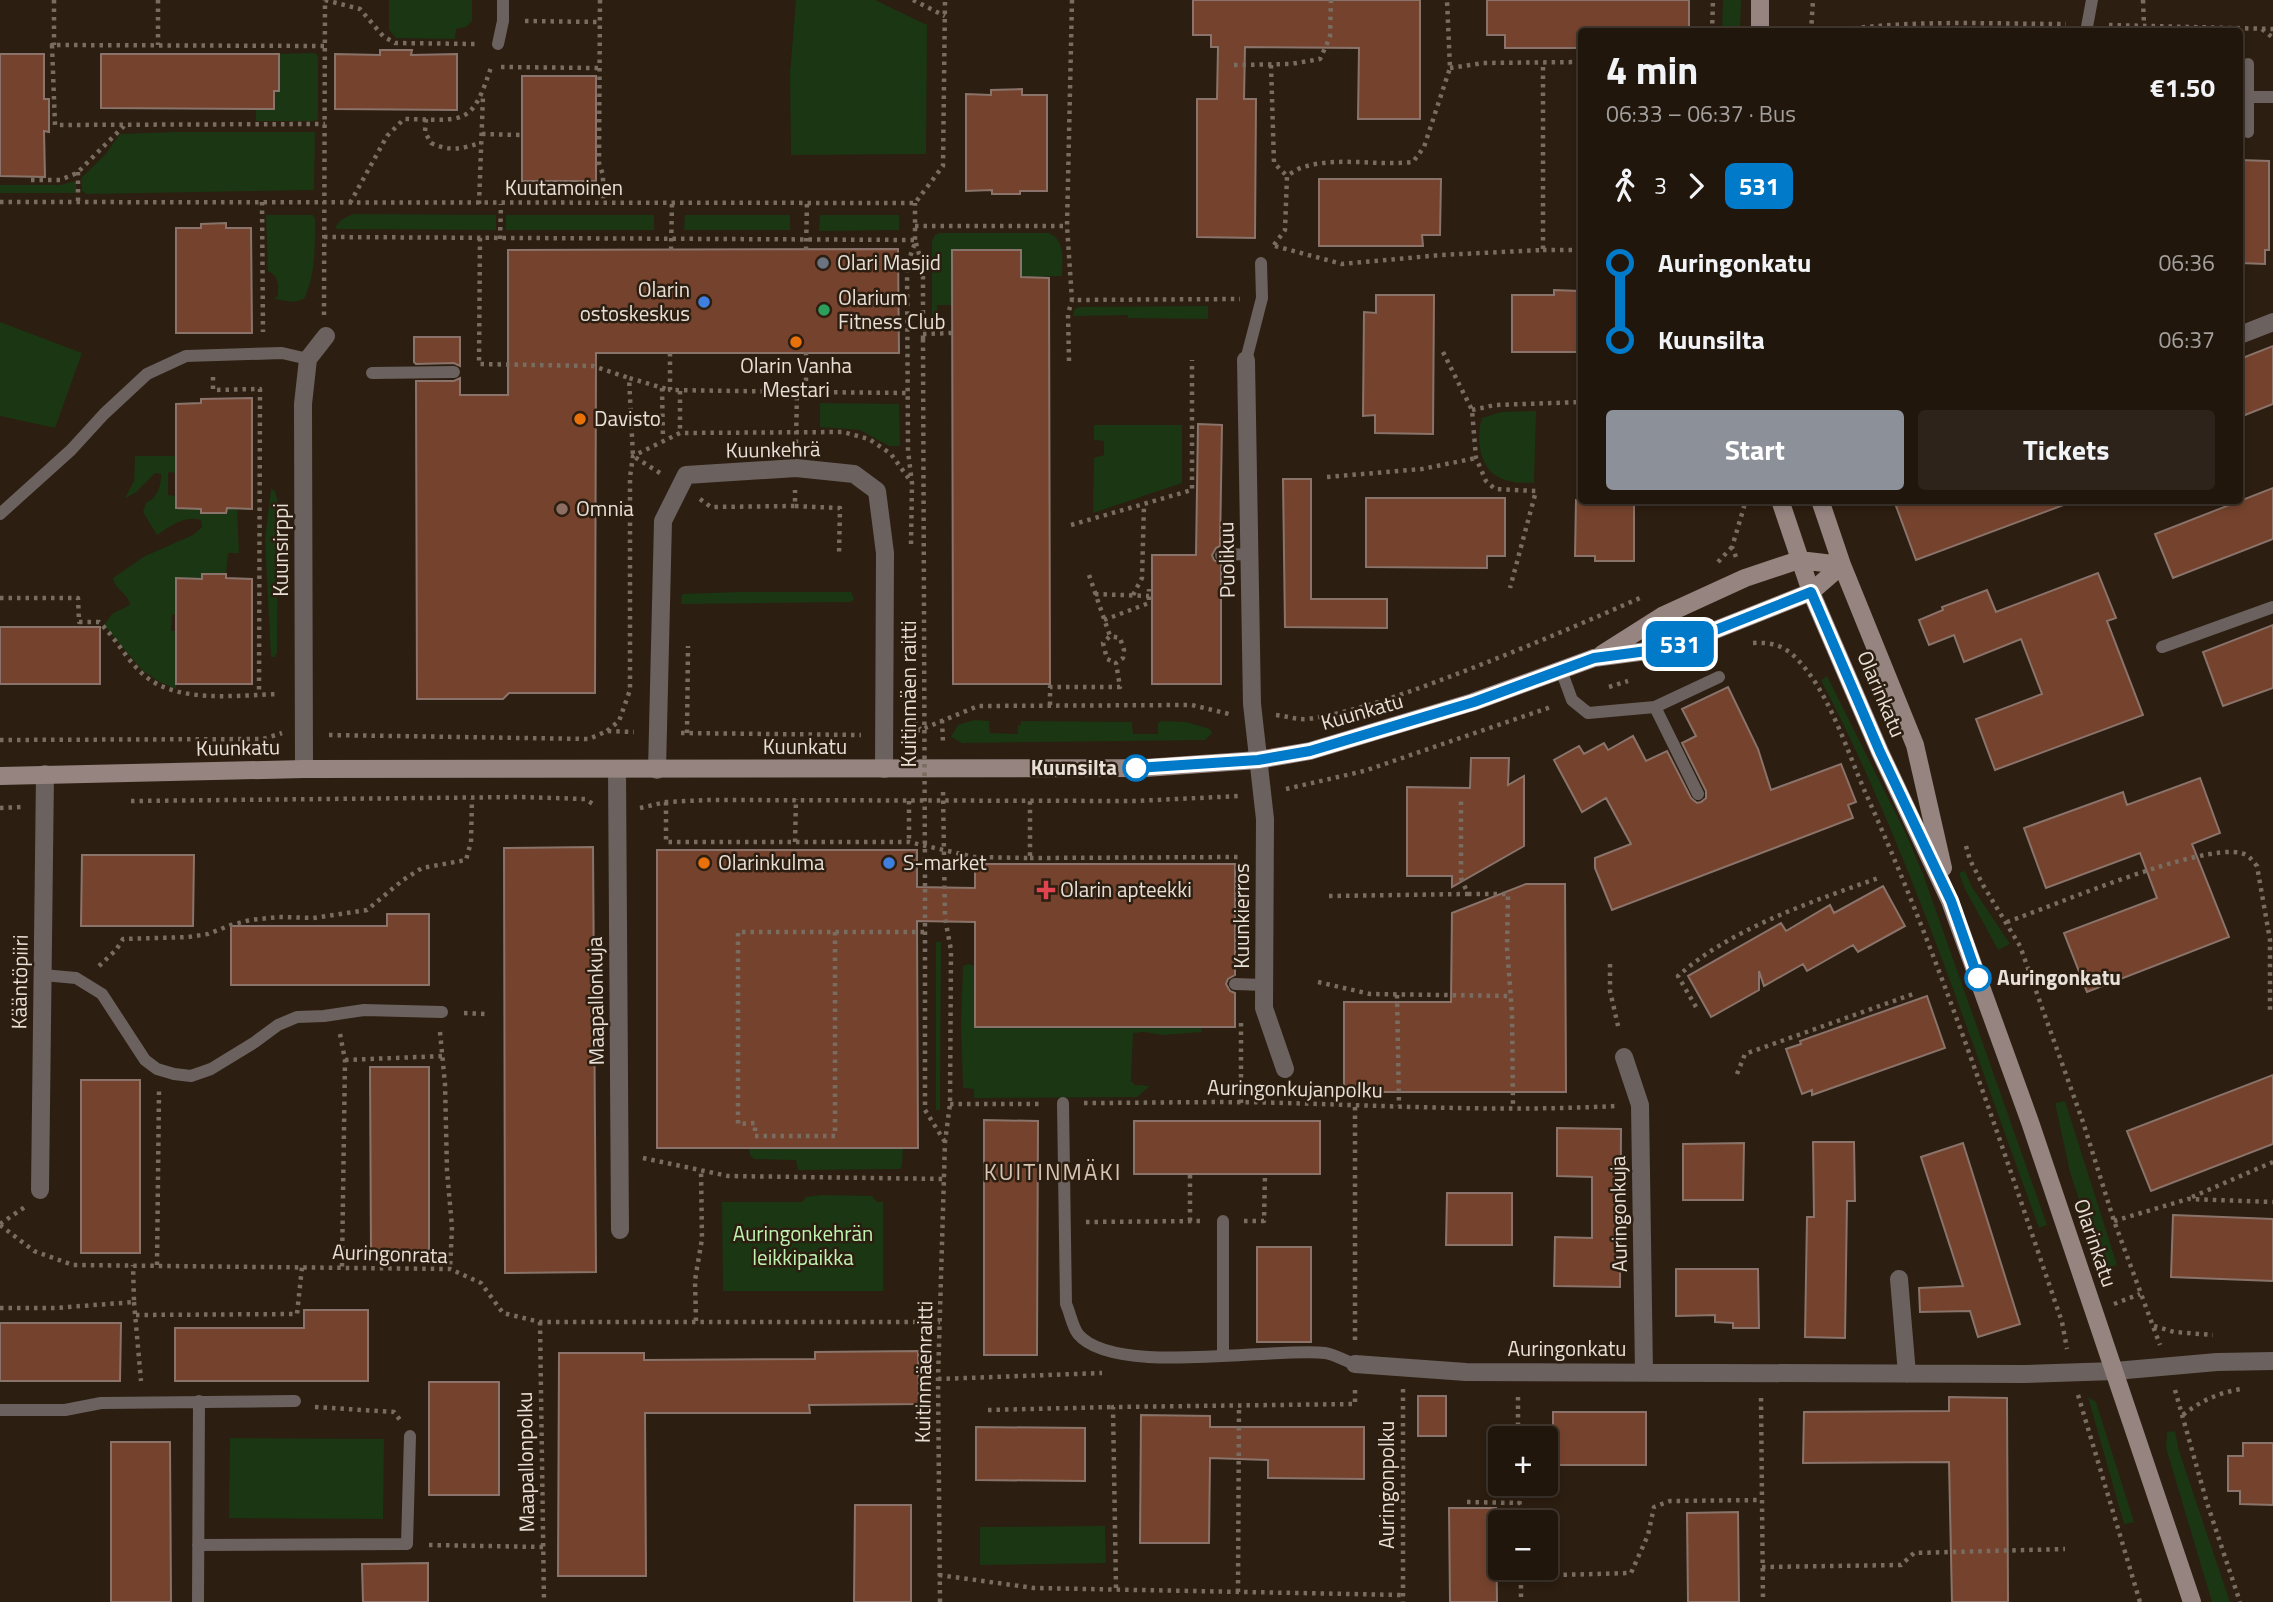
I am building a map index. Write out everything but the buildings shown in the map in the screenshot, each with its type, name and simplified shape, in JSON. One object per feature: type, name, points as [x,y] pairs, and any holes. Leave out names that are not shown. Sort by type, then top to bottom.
[{"type":"main road","points":[[1760,0],[1760,28]]},
{"type":"main road","name":"Olarinkatu","points":[[1781,504],[1811,592],[1880,752],[1951,901],[2030,1122],[2192,1602]]},
{"type":"main road","name":"Olarinkatu","points":[[1821,504],[1842,565],[1915,745],[1951,901]]},
{"type":"main road","name":"Kuunkatu","points":[[0,776],[304,769],[1145,768],[1258,760],[1310,751],[1380,731],[1474,702],[1594,658],[1662,616],[1745,578],[1800,560],[1842,565]]},
{"type":"main road","name":"Kuunkatu","points":[[1594,658],[1670,648],[1811,592],[1842,565]]},
{"type":"street","points":[[2243,334],[2273,322]]},
{"type":"street","points":[[308,359],[326,336]]},
{"type":"street","name":"Kuunsirppi","points":[[304,769],[303,404],[308,359]]},
{"type":"street","name":"Puolikuu","points":[[1245,360],[1254,716],[1258,760]]},
{"type":"street","name":"Kuunkehrä","points":[[657,770],[663,521],[687,475],[796,468],[854,474],[877,491],[885,553],[884,769]]},
{"type":"street","name":"Kuunkierros","points":[[1258,760],[1265,819],[1264,1008],[1285,1069]]},
{"type":"street","name":"Maapallonkuja","points":[[617,770],[621,1230]]},
{"type":"street","name":"Kääntöpiiri","points":[[40,1190],[46,774]]},
{"type":"street","name":"Auringonkuja","points":[[1624,1057],[1640,1105],[1644,1372]]},
{"type":"street","points":[[1899,1279],[1907,1374]]},
{"type":"street","name":"Auringonkatu","points":[[1355,1364],[1517,1372],[1907,1374],[2115,1371],[2217,1362],[2273,1361]]},
{"type":"lane","points":[[498,44],[503,21],[503,0]]},
{"type":"lane","points":[[2086,28],[2092,0]]},
{"type":"lane","points":[[2248,64],[2248,132]]},
{"type":"lane","points":[[2248,97],[2273,97]]},
{"type":"lane","points":[[1245,360],[1262,299],[1261,263]]},
{"type":"lane","points":[[0,514],[71,450],[104,414],[148,374],[186,356],[282,353],[308,359]]},
{"type":"lane","points":[[372,373],[454,372]]},
{"type":"lane","points":[[1221,555],[1249,554]]},
{"type":"lane","points":[[2162,646],[2273,607]]},
{"type":"lane","points":[[1561,670],[1572,699],[1588,713],[1655,707],[1718,677]]},
{"type":"lane","points":[[1655,707],[1698,794]]},
{"type":"lane","points":[[43,975],[80,980],[102,994],[145,1060],[159,1070],[191,1076],[211,1069],[278,1025],[297,1017],[364,1010],[441,1012]]},
{"type":"lane","points":[[1235,984],[1264,985]]},
{"type":"lane","points":[[1063,1104],[1066,1304],[1078,1333],[1098,1348],[1125,1356],[1326,1353],[1355,1364]]},
{"type":"lane","points":[[1223,1221],[1223,1356]]},
{"type":"lane","points":[[198,1602],[199,1401]]},
{"type":"lane","points":[[0,1410],[65,1410],[102,1403],[295,1401]]},
{"type":"lane","points":[[198,1545],[407,1544],[407,1432]]},
{"type":"path","points":[[54,0],[52,45],[55,125],[325,124]]},
{"type":"path","points":[[158,0],[159,45]]},
{"type":"path","points":[[326,336],[322,297],[325,0],[360,9],[383,36],[395,43],[498,44],[483,94],[479,204]]},
{"type":"path","points":[[600,0],[598,68],[603,203]]},
{"type":"path","points":[[913,0],[945,16]]},
{"type":"path","points":[[633,456],[680,433],[843,432],[869,439],[891,454],[912,483],[908,451],[907,265],[915,242],[915,204],[943,166],[945,0]]},
{"type":"path","points":[[1069,361],[1068,314],[1072,300],[1067,226],[1072,0]]},
{"type":"path","points":[[1234,65],[1291,64],[1320,58],[1330,37],[1331,0]]},
{"type":"path","points":[[1287,176],[1306,166],[1343,163],[1389,165],[1413,162],[1424,147],[1450,68],[1447,0]]},
{"type":"path","points":[[1712,28],[1713,0]]},
{"type":"path","points":[[1811,28],[1812,0]]},
{"type":"path","points":[[2143,0],[2144,25]]},
{"type":"path","points":[[503,21],[598,22]]},
{"type":"path","points":[[1849,28],[1944,24],[2232,28]]},
{"type":"path","points":[[2243,28],[2273,29]]},
{"type":"path","points":[[2262,29],[2273,38]]},
{"type":"path","points":[[54,45],[324,46]]},
{"type":"path","points":[[1543,62],[1543,250]]},
{"type":"path","points":[[1450,68],[1483,63],[1578,62]]},
{"type":"path","points":[[1261,263],[1285,230],[1287,176],[1274,163],[1271,65]]},
{"type":"path","points":[[491,67],[598,68]]},
{"type":"path","points":[[350,203],[387,136],[404,119],[455,119],[469,114],[483,94]]},
{"type":"path","points":[[426,119],[425,132],[431,143],[457,150],[481,143]]},
{"type":"path","points":[[31,180],[60,180],[78,172],[124,126]]},
{"type":"path","points":[[482,134],[522,135]]},
{"type":"path","points":[[78,172],[78,202]]},
{"type":"path","name":"Kuutamoinen","points":[[0,202],[915,204]]},
{"type":"path","points":[[262,202],[263,354]]},
{"type":"path","points":[[671,250],[672,203]]},
{"type":"path","points":[[806,250],[807,203]]},
{"type":"path","points":[[500,239],[501,204]]},
{"type":"path","points":[[915,226],[1067,226]]},
{"type":"path","points":[[324,237],[915,242]]},
{"type":"path","points":[[480,238],[479,365],[593,366],[680,391],[907,393]]},
{"type":"path","name":"Kuitinmäen raitti","points":[[915,242],[923,269],[925,1110],[945,1142]]},
{"type":"path","points":[[1274,245],[1342,264],[1441,255],[1578,250]]},
{"type":"path","points":[[1072,300],[1262,299]]},
{"type":"path","points":[[923,336],[952,333]]},
{"type":"path","points":[[806,352],[806,392]]},
{"type":"path","points":[[1443,352],[1472,410],[1476,458],[1486,481],[1496,489],[1536,491],[1510,587]]},
{"type":"path","points":[[670,353],[670,390]]},
{"type":"path","points":[[1071,525],[1192,489],[1192,360]]},
{"type":"path","points":[[0,740],[251,740],[279,733],[589,738],[607,731],[619,721],[630,690],[630,477],[633,456],[629,377]]},
{"type":"path","points":[[662,388],[663,439]]},
{"type":"path","points":[[235,390],[260,389],[259,694]]},
{"type":"path","points":[[680,391],[680,433]]},
{"type":"path","points":[[796,433],[797,392]]},
{"type":"path","points":[[1472,410],[1495,405],[1578,402]]},
{"type":"path","points":[[1327,477],[1422,469],[1476,458]]},
{"type":"path","points":[[1133,595],[1142,578],[1144,504]]},
{"type":"path","points":[[795,506],[840,508],[839,554]]},
{"type":"path","points":[[1710,566],[1732,547]]},
{"type":"path","points":[[1089,575],[1110,636]]},
{"type":"path","points":[[1104,620],[1149,603],[1149,589]]},
{"type":"path","points":[[1095,594],[1149,596]]},
{"type":"path","points":[[607,731],[884,736],[920,730],[978,706],[1192,705],[1233,715],[1280,715],[1291,719],[1306,719],[1417,690],[1643,597]]},
{"type":"path","points":[[0,598],[78,598],[79,622],[99,622],[146,677],[167,688],[190,695],[283,694]]},
{"type":"path","points":[[1110,636],[1120,638],[1124,650],[1123,658],[1116,663]]},
{"type":"path","points":[[1110,636],[1103,643],[1107,659],[1116,663]]},
{"type":"path","points":[[1771,642],[1794,656],[1811,677],[1826,703],[1893,853],[1947,990],[2062,1322],[2071,1372],[2140,1602]]},
{"type":"path","points":[[687,733],[688,646]]},
{"type":"path","points":[[1050,705],[1050,687],[1120,687],[1116,663]]},
{"type":"path","points":[[1273,704],[1280,715]]},
{"type":"path","points":[[1235,796],[1238,805]]},
{"type":"path","points":[[80,980],[116,950],[122,939],[188,937],[208,934],[250,920],[313,918],[367,910],[402,880],[422,868],[467,860],[471,842],[472,799]]},
{"type":"path","points":[[795,842],[796,799]]},
{"type":"path","points":[[1461,799],[1461,878],[1468,894]]},
{"type":"path","points":[[909,800],[909,842]]},
{"type":"path","points":[[1030,801],[1030,858]]},
{"type":"path","points":[[666,802],[666,842],[909,842],[974,857],[1030,858],[1241,857],[1241,846]]},
{"type":"path","points":[[1964,839],[1970,860],[2020,946],[2078,1109],[2114,1221],[2168,1366],[2207,1503],[2240,1602]]},
{"type":"path","name":"Kuitinmäenraitti","points":[[940,1602],[940,1322],[945,1142],[950,1104],[951,950],[945,918],[944,850]]},
{"type":"path","points":[[2007,922],[2202,855],[2243,853],[2251,858],[2256,866],[2270,940],[2270,1010]]},
{"type":"path","points":[[1696,1007],[1678,976],[1693,963],[1764,922],[1881,877]]},
{"type":"path","points":[[1329,896],[1508,894],[1507,948],[1511,996],[1513,1108]]},
{"type":"path","points":[[835,932],[835,1136],[755,1136],[755,1123],[738,1124],[737,932],[835,932],[925,932]]},
{"type":"path","points":[[1610,964],[1610,991],[1619,1030]]},
{"type":"path","points":[[1318,982],[1370,994],[1511,996]]},
{"type":"path","points":[[1737,1074],[1745,1054],[1916,993]]},
{"type":"path","points":[[1397,995],[1399,1107]]},
{"type":"path","points":[[441,1012],[447,1171],[452,1227],[450,1269]]},
{"type":"path","points":[[335,1014],[345,1060],[342,1268]]},
{"type":"path","points":[[345,1060],[443,1056]]},
{"type":"path","points":[[157,1265],[159,1070]]},
{"type":"path","name":"Auringonkujanpolku","points":[[950,1104],[1285,1103],[1355,1107],[1569,1109],[1640,1105]]},
{"type":"path","points":[[988,1410],[1355,1404],[1355,1107]]},
{"type":"path","points":[[621,1157],[645,1158],[728,1176],[944,1179]]},
{"type":"path","points":[[2114,1221],[2188,1199],[2273,1162]]},
{"type":"path","points":[[696,1321],[695,1280],[702,1239],[701,1170]]},
{"type":"path","points":[[1190,1173],[1190,1221]]},
{"type":"path","points":[[1064,1222],[1264,1221],[1265,1174]]},
{"type":"path","points":[[2188,1199],[2273,1202]]},
{"type":"path","name":"Auringonrata","points":[[0,1225],[34,1251],[73,1265],[450,1269],[481,1283],[503,1313],[540,1322],[940,1322]]},
{"type":"path","points":[[133,1265],[143,1402]]},
{"type":"path","points":[[136,1315],[297,1314],[302,1267]]},
{"type":"path","points":[[0,1308],[55,1308],[134,1302]]},
{"type":"path","name":"Maapallonpolku","points":[[540,1322],[544,1602]]},
{"type":"path","points":[[2154,1326],[2174,1332],[2223,1335]]},
{"type":"path","name":"Auringonpolku","points":[[1403,1368],[1404,1602]]},
{"type":"path","points":[[1517,1372],[1518,1426]]},
{"type":"path","points":[[1762,1373],[1763,1602]]},
{"type":"path","points":[[2183,1415],[2198,1403],[2230,1391],[2252,1388]]},
{"type":"path","points":[[295,1401],[303,1407],[394,1412],[407,1432]]},
{"type":"path","points":[[1238,1592],[1239,1405]]},
{"type":"path","points":[[1113,1407],[1116,1588]]},
{"type":"path","points":[[1520,1496],[1520,1510]]},
{"type":"path","points":[[1558,1575],[1631,1573],[1648,1535],[1654,1507],[1670,1501],[1761,1500]]},
{"type":"path","points":[[1467,1502],[1520,1503]]},
{"type":"path","points":[[407,1544],[543,1547]]},
{"type":"path","points":[[1762,1567],[1901,1565],[1914,1553],[2065,1549]]},
{"type":"path","points":[[939,1575],[1034,1588],[1404,1595]]},
{"type":"path","points":[[1521,1580],[1521,1602]]},
{"type":"green space","points":[[389,0],[472,0],[472,21],[466,27],[456,29],[455,39],[396,38],[389,30]]},
{"type":"green space","points":[[796,0],[875,0],[927,25],[926,154],[791,155],[790,73]]},
{"type":"green space","points":[[1723,0],[1741,0],[1740,28],[1722,28]]},
{"type":"green space","points":[[274,54],[317,54],[318,59],[318,119],[256,121],[256,109],[274,109],[274,91],[279,91],[279,73],[274,73]]},
{"type":"green space","points":[[315,132],[314,190],[86,194],[82,191],[81,178],[105,155],[120,134]]},
{"type":"green space","points":[[76,181],[76,193],[0,193],[0,185],[60,185]]},
{"type":"green space","points":[[353,214],[496,215],[496,230],[335,227],[341,220]]},
{"type":"green space","points":[[266,215],[313,215],[315,219],[313,270],[304,299],[294,302],[274,299],[278,295],[278,284],[274,275],[268,271]]},
{"type":"green space","points":[[506,215],[654,215],[654,230],[506,230]]},
{"type":"green space","points":[[685,215],[790,215],[790,230],[684,230]]},
{"type":"green space","points":[[820,215],[899,215],[899,230],[819,231]]},
{"type":"green space","points":[[1049,233],[1061,246],[1062,276],[1021,277],[1020,250],[952,249],[952,305],[937,305],[937,329],[932,329],[932,241],[935,235]]},
{"type":"green space","points":[[1208,306],[1208,319],[1128,318],[1128,315],[1073,316],[1078,307]]},
{"type":"green space","points":[[0,322],[82,353],[55,428],[0,416]]},
{"type":"green space","points":[[820,403],[899,404],[900,446],[889,446],[860,430],[820,427]]},
{"type":"green space","points":[[1536,411],[1534,483],[1519,483],[1500,478],[1490,470],[1482,457],[1479,433],[1482,418],[1501,412]]},
{"type":"green space","points":[[1094,425],[1182,425],[1182,483],[1093,513],[1094,458],[1104,455],[1104,441],[1094,440]]},
{"type":"green space","points":[[135,456],[176,456],[176,473],[168,472],[168,495],[176,496],[176,508],[201,509],[202,513],[226,513],[227,509],[237,508],[239,553],[228,553],[226,574],[202,574],[202,579],[176,579],[176,614],[172,615],[171,631],[176,631],[176,689],[142,670],[104,625],[112,614],[130,605],[113,578],[145,556],[193,535],[202,527],[201,520],[189,519],[178,522],[157,535],[143,512],[146,503],[158,491],[161,474],[155,473],[135,493],[125,498],[134,481]]},
{"type":"green space","points":[[271,489],[275,491],[278,503],[275,657],[271,657],[265,539]]},
{"type":"green space","points":[[851,592],[854,599],[851,602],[681,604],[682,594]]},
{"type":"green space","points":[[1827,676],[1907,836],[1923,874],[2047,1225],[2039,1228],[1912,882],[1854,746],[1821,680]]},
{"type":"green space","points":[[974,720],[989,721],[990,733],[1018,734],[1021,721],[1132,722],[1133,734],[1158,734],[1158,724],[1161,721],[1186,722],[1210,729],[1212,733],[1205,740],[962,743],[951,737],[958,725]]},
{"type":"green space","points":[[1965,871],[1972,887],[2010,944],[1998,950],[1965,889],[1959,873]]},
{"type":"green space","points":[[936,942],[941,942],[940,1110],[936,1110]]},
{"type":"green space","points":[[968,964],[1201,1027],[1202,1032],[1162,1035],[1133,1033],[1131,1081],[1135,1085],[1150,1086],[1137,1097],[974,1098],[974,1089],[963,1088],[963,966]]},
{"type":"green space","points":[[2065,1101],[2117,1265],[2107,1268],[2083,1212],[2070,1172],[2055,1103]]},
{"type":"green space","points":[[749,1148],[903,1148],[902,1166],[900,1169],[798,1170],[796,1160],[754,1159]]},
{"type":"green space","name":"Auringonkehrän leikkipaikka","points":[[872,1196],[877,1202],[883,1202],[883,1291],[723,1291],[722,1202],[802,1202],[806,1197]]},
{"type":"green space","points":[[2088,1397],[2096,1402],[2134,1522],[2124,1524]]},
{"type":"green space","points":[[2175,1431],[2179,1451],[2230,1602],[2212,1602],[2166,1448],[2167,1432]]},
{"type":"green space","points":[[230,1438],[384,1439],[383,1519],[229,1518]]},
{"type":"green space","points":[[1105,1526],[1106,1563],[980,1565],[980,1527]]},
{"type":"bus line","name":"531","points":[[1136,768],[1258,760],[1310,751],[1474,702],[1594,658],[1670,648],[1811,592],[1880,752],[1951,901],[1978,978]]},
{"type":"place","name":"Olari Masjid","points":[[823,263]]},
{"type":"place","name":"Olarin ostoskeskus","points":[[704,302]]},
{"type":"place","name":"Olarium Fitness Club","points":[[824,310]]},
{"type":"place","name":"Olarin Vanha Mestari","points":[[796,342]]},
{"type":"place","name":"Davisto","points":[[580,419]]},
{"type":"place","name":"Omnia","points":[[562,509]]},
{"type":"place","name":"Kuunsilta","points":[[1136,768]]},
{"type":"place","name":"Olarinkulma","points":[[704,863]]},
{"type":"place","name":"S-market","points":[[889,863]]},
{"type":"place","name":"Olarin apteekki","points":[[1046,890]]},
{"type":"place","name":"Auringonkatu","points":[[1978,978]]},
{"type":"district","name":"KUITINMÄKI","points":[[1053,1172]]}]
